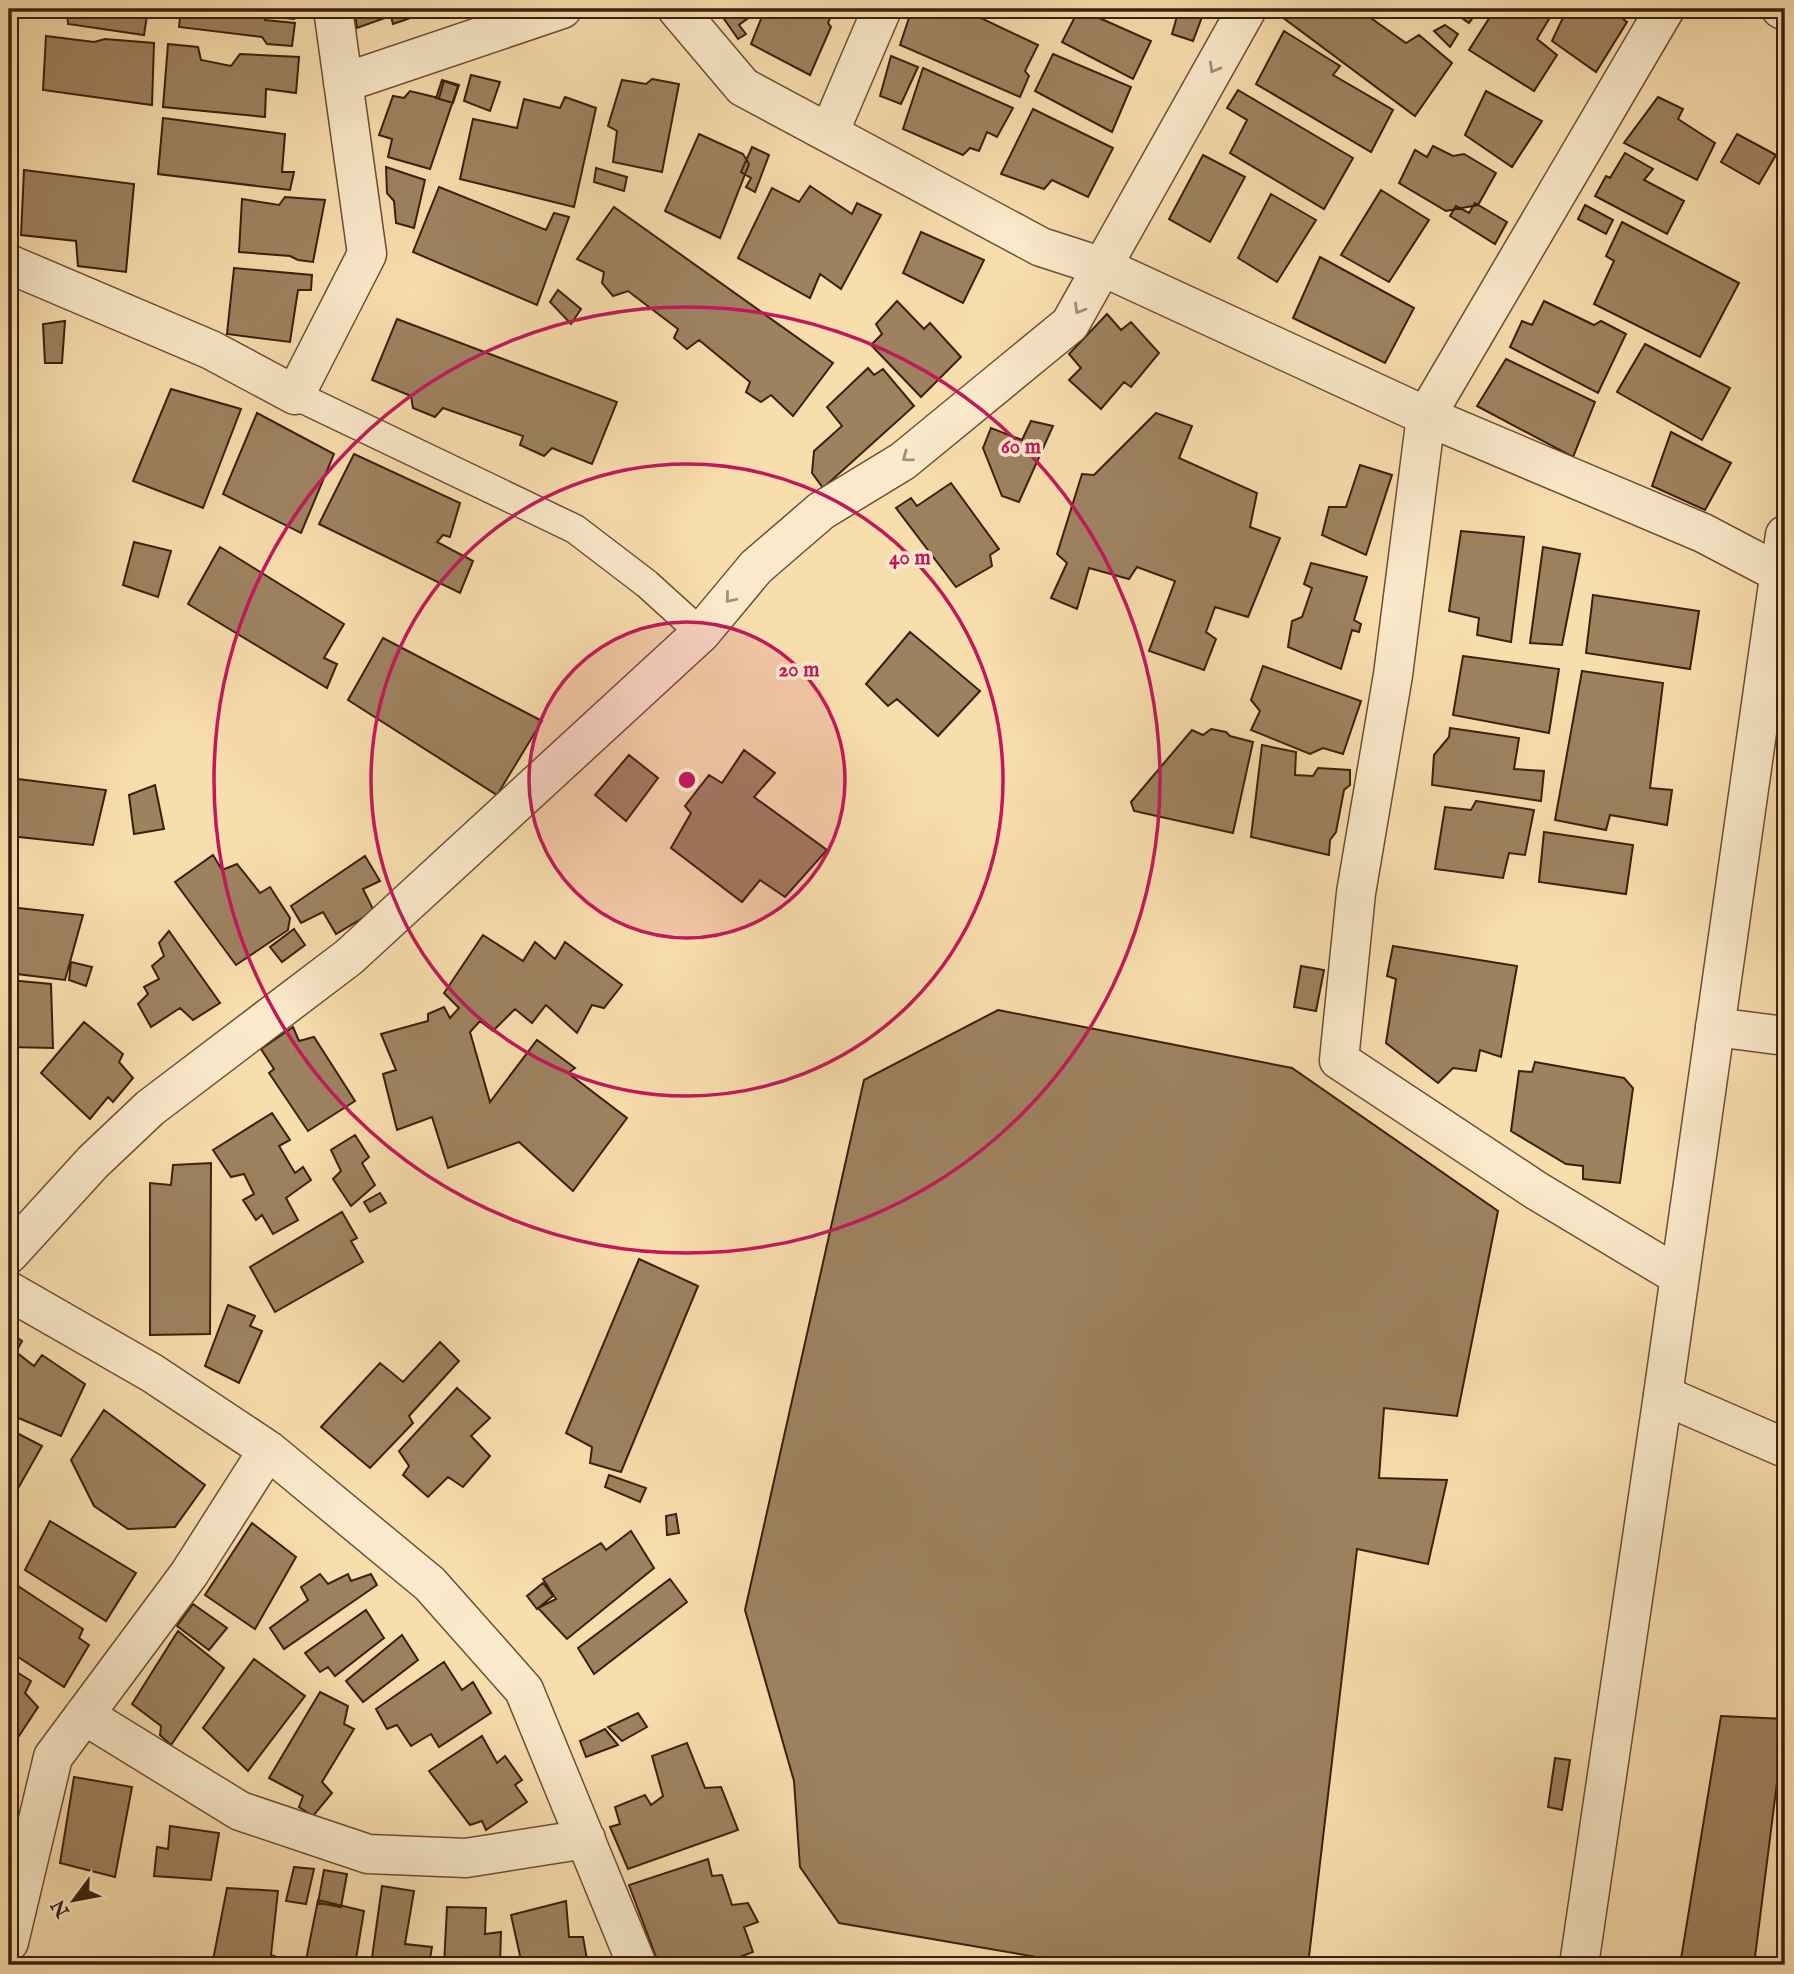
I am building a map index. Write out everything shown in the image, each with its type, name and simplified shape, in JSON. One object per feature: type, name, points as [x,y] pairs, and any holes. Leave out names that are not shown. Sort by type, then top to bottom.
[{"type":"street","points":[[9,264],[211,350],[295,394],[367,254],[333,9]]},
{"type":"street","points":[[343,83],[562,9]]},
{"type":"street","points":[[677,9],[743,87],[1041,247],[1103,268],[1426,416],[1703,533],[1782,575]]},
{"type":"street","points":[[829,133],[882,9]]},
{"type":"street","points":[[9,1254],[93,1162],[150,1108],[349,957],[701,633],[756,567],[821,511],[903,461],[1070,324],[1247,9]]},
{"type":"street","points":[[1665,9],[1426,416],[1393,675],[1356,893],[1339,1060],[1537,1191],[1679,1276]]},
{"type":"street","points":[[1578,1965],[1782,575],[1785,535]]},
{"type":"street","points":[[1715,1027],[1785,1035]]},
{"type":"street","points":[[9,1291],[152,1373],[268,1450],[430,1584],[524,1690],[637,1965]]},
{"type":"street","points":[[1663,1395],[1785,1448]]},
{"type":"street","points":[[9,1941],[53,1757],[189,1574],[268,1450]]},
{"type":"street","points":[[84,1715],[240,1811],[368,1854],[466,1858],[586,1839]]},
{"type":"lane","points":[[295,394],[575,529],[647,584],[701,633]]},
{"type":"building","points":[[67,9],[148,9],[144,35],[68,24]]},
{"type":"building","points":[[181,9],[264,9],[265,20],[295,23],[292,46],[267,44],[262,37],[179,27]]},
{"type":"building","points":[[271,9],[295,9],[294,19],[271,17]]},
{"type":"building","points":[[354,9],[385,9],[388,17],[357,28]]},
{"type":"building","points":[[389,9],[437,9],[393,24]]},
{"type":"building","points":[[733,9],[752,9],[755,13],[739,25],[746,34],[738,39],[722,16]]},
{"type":"building","points":[[765,9],[834,9],[828,23],[831,27],[810,75],[751,44]]},
{"type":"building","points":[[912,9],[962,9],[1038,45],[1025,71],[1029,76],[1020,97],[900,45]]},
{"type":"building","points":[[1079,9],[1151,41],[1133,79],[1062,42]]},
{"type":"building","points":[[1179,9],[1205,9],[1193,41],[1172,34]]},
{"type":"building","points":[[1288,9],[1362,9],[1361,11],[1406,43],[1419,35],[1452,63],[1415,116],[1282,17]]},
{"type":"building","points":[[1449,9],[1479,9],[1469,23]]},
{"type":"building","points":[[1495,9],[1555,9],[1537,39],[1557,55],[1534,91],[1469,50]]},
{"type":"building","points":[[1567,9],[1623,9],[1619,16],[1627,22],[1596,72],[1552,41]]},
{"type":"building","points":[[1445,25],[1458,34],[1450,47],[1434,31]]},
{"type":"building","points":[[1284,31],[1340,66],[1333,75],[1393,110],[1371,152],[1256,84]]},
{"type":"building","points":[[46,36],[94,42],[105,39],[154,43],[152,105],[43,90]]},
{"type":"building","points":[[168,44],[198,47],[201,60],[231,66],[240,54],[299,57],[296,93],[266,89],[265,117],[163,107]]},
{"type":"building","points":[[1053,54],[1131,87],[1112,132],[1035,91]]},
{"type":"building","points":[[891,56],[918,67],[901,104],[880,96]]},
{"type":"building","points":[[923,68],[1013,108],[997,137],[987,132],[979,151],[970,148],[963,155],[903,129]]},
{"type":"building","points":[[471,75],[500,82],[490,111],[464,101]]},
{"type":"building","points":[[652,79],[679,84],[662,172],[613,162],[617,131],[608,126],[622,80],[646,84]]},
{"type":"building","points":[[442,80],[459,85],[453,103],[436,98]]},
{"type":"building","points":[[444,81],[458,86],[430,169],[388,157],[392,139],[379,135],[393,96],[404,98],[410,91],[439,98]]},
{"type":"building","points":[[1238,90],[1353,158],[1324,209],[1230,153],[1247,120],[1227,108]]},
{"type":"building","points":[[1486,91],[1542,121],[1512,167],[1465,135]]},
{"type":"building","points":[[565,97],[596,108],[574,207],[460,179],[473,119],[517,128],[524,99],[560,108]]},
{"type":"building","points":[[1658,97],[1683,109],[1678,119],[1715,143],[1697,180],[1624,143]]},
{"type":"building","points":[[1033,109],[1113,148],[1088,197],[1052,180],[1044,189],[1001,174]]},
{"type":"building","points":[[163,118],[285,134],[282,172],[294,172],[290,190],[158,174]]},
{"type":"building","points":[[699,134],[743,154],[749,164],[720,238],[665,211]]},
{"type":"building","points":[[1737,134],[1776,155],[1759,184],[1721,162]]},
{"type":"building","points":[[1433,146],[1453,156],[1464,154],[1496,173],[1478,205],[1446,211],[1399,183],[1415,150],[1427,157]]},
{"type":"building","points":[[752,147],[769,155],[755,192],[746,187],[751,178],[741,172]]},
{"type":"building","points":[[1625,153],[1653,169],[1644,180],[1684,201],[1667,234],[1595,196],[1606,176],[1610,178]]},
{"type":"building","points":[[1203,155],[1245,177],[1210,242],[1169,219]]},
{"type":"building","points":[[386,167],[425,180],[414,228],[396,223],[394,201],[387,193]]},
{"type":"building","points":[[596,168],[627,177],[624,191],[594,182]]},
{"type":"building","points":[[24,170],[134,184],[126,272],[78,266],[76,241],[21,235]]},
{"type":"building","points":[[810,186],[852,214],[857,203],[881,215],[841,289],[820,274],[810,298],[738,258],[772,188],[799,202]]},
{"type":"building","points":[[439,187],[546,230],[554,213],[569,217],[537,305],[413,252]]},
{"type":"building","points":[[1381,190],[1429,220],[1389,282],[1341,255]]},
{"type":"building","points":[[1271,194],[1316,220],[1277,282],[1238,258]]},
{"type":"building","points":[[285,197],[325,200],[313,262],[290,256],[239,252],[242,199],[279,205]]},
{"type":"building","points":[[1475,203],[1507,222],[1495,244],[1450,216],[1456,206],[1469,213]]},
{"type":"building","points":[[1585,205],[1613,220],[1606,234],[1578,219]]},
{"type":"building","points":[[614,207],[833,363],[793,416],[771,395],[761,402],[746,392],[750,382],[699,340],[687,349],[674,338],[678,329],[628,291],[613,296],[602,283],[604,272],[577,259]]},
{"type":"building","points":[[1622,222],[1739,283],[1700,357],[1594,304],[1614,261],[1606,256]]},
{"type":"building","points":[[921,232],[984,260],[963,303],[903,273]]},
{"type":"building","points":[[1320,257],[1414,308],[1385,363],[1293,318]]},
{"type":"building","points":[[234,268],[312,275],[311,290],[298,290],[290,342],[227,334]]},
{"type":"building","points":[[558,290],[581,309],[571,324],[550,302]]},
{"type":"building","points":[[897,301],[924,329],[930,323],[961,357],[921,397],[871,345],[882,334],[876,324]]},
{"type":"building","points":[[1544,301],[1594,325],[1601,321],[1626,334],[1598,393],[1510,347],[1522,321],[1532,325]]},
{"type":"building","points":[[1107,314],[1121,330],[1131,322],[1159,353],[1131,387],[1124,382],[1101,409],[1069,380],[1081,368],[1069,354]]},
{"type":"building","points":[[397,319],[617,402],[592,464],[552,448],[544,456],[520,445],[523,436],[443,408],[435,417],[413,408],[411,396],[372,380]]},
{"type":"building","points":[[65,321],[62,363],[45,363],[43,324]]},
{"type":"building","points":[[1645,344],[1730,388],[1702,440],[1617,392]]},
{"type":"building","points":[[1506,359],[1595,402],[1573,457],[1477,406]]},
{"type":"building","points":[[868,368],[874,375],[883,369],[914,406],[823,488],[812,473],[814,451],[842,426],[827,407]]},
{"type":"building","points":[[171,389],[241,409],[203,508],[133,481]]},
{"type":"building","points":[[257,413],[334,454],[301,533],[223,494]]},
{"type":"building","points":[[1156,413],[1192,426],[1179,458],[1257,493],[1250,527],[1280,538],[1248,617],[1215,607],[1206,632],[1216,639],[1204,670],[1149,651],[1175,581],[1137,567],[1129,579],[1089,568],[1077,609],[1051,598],[1067,563],[1057,554],[1082,474],[1094,475]]},
{"type":"building","points":[[1031,421],[1053,426],[1019,502],[1002,496],[983,448],[991,428],[1022,440]]},
{"type":"building","points":[[1671,432],[1731,463],[1705,510],[1652,486]]},
{"type":"building","points":[[354,454],[460,503],[450,537],[443,535],[437,542],[473,561],[460,593],[319,524]]},
{"type":"building","points":[[1360,465],[1392,475],[1366,555],[1322,535],[1329,507],[1346,507]]},
{"type":"building","points":[[951,483],[999,549],[990,555],[992,566],[956,587],[896,508],[911,498],[917,506]]},
{"type":"building","points":[[1461,531],[1524,537],[1511,642],[1477,635],[1479,618],[1449,611]]},
{"type":"building","points":[[134,542],[171,551],[158,597],[123,585]]},
{"type":"building","points":[[220,547],[344,624],[324,658],[337,664],[327,688],[188,604]]},
{"type":"building","points":[[1543,547],[1580,554],[1562,645],[1530,643]]},
{"type":"building","points":[[1311,563],[1367,577],[1354,620],[1361,624],[1359,632],[1352,630],[1341,669],[1288,647],[1292,621],[1302,617],[1312,588],[1304,584]]},
{"type":"building","points":[[1593,595],[1699,611],[1690,669],[1586,653]]},
{"type":"building","points":[[910,632],[980,691],[938,736],[897,699],[888,706],[866,684]]},
{"type":"building","points":[[383,638],[542,721],[497,795],[348,700]]},
{"type":"building","points":[[1463,656],[1559,669],[1549,733],[1453,715]]},
{"type":"building","points":[[1263,666],[1361,701],[1343,754],[1323,748],[1310,754],[1251,730],[1260,711],[1251,700]]},
{"type":"building","points":[[1582,671],[1663,683],[1650,788],[1672,790],[1667,825],[1610,815],[1606,830],[1555,820]]},
{"type":"building","points":[[1450,728],[1519,738],[1514,769],[1544,771],[1541,801],[1432,785],[1434,755],[1449,737]]},
{"type":"building","points":[[1211,729],[1253,742],[1233,833],[1134,811],[1131,802],[1192,730],[1203,735]]},
{"type":"building","points":[[1262,745],[1296,752],[1295,775],[1313,776],[1318,768],[1350,770],[1350,785],[1344,790],[1336,832],[1330,840],[1329,855],[1251,837]]},
{"type":"building","points":[[744,750],[775,773],[754,797],[827,850],[785,897],[760,880],[742,902],[671,848],[691,813],[685,806],[709,775],[722,783]]},
{"type":"building","points":[[629,755],[658,778],[626,821],[595,795]]},
{"type":"building","points":[[18,779],[106,790],[93,845],[10,836]]},
{"type":"building","points":[[155,785],[164,829],[134,834],[129,795]]},
{"type":"building","points":[[1476,801],[1534,810],[1525,855],[1509,853],[1503,878],[1435,869],[1445,807],[1471,810]]},
{"type":"building","points":[[1544,832],[1633,845],[1626,894],[1539,882]]},
{"type":"building","points":[[213,855],[222,870],[237,864],[260,893],[270,887],[290,918],[288,930],[236,965],[175,882]]},
{"type":"building","points":[[365,856],[380,881],[363,889],[374,911],[336,934],[323,912],[301,923],[291,906]]},
{"type":"building","points":[[9,907],[83,915],[65,980],[9,973]]},
{"type":"building","points":[[294,929],[305,945],[282,962],[270,947]]},
{"type":"building","points":[[169,931],[220,1003],[193,1020],[180,1008],[151,1027],[138,1004],[148,994],[144,987],[159,979],[152,966],[164,956],[159,943]]},
{"type":"building","points":[[483,935],[523,961],[535,942],[555,959],[565,942],[622,985],[604,1008],[592,1005],[577,1033],[546,1005],[532,1023],[515,1009],[493,1031],[480,1021],[470,1032],[490,1102],[537,1040],[575,1068],[568,1073],[627,1118],[573,1191],[519,1142],[448,1168],[432,1117],[397,1130],[383,1074],[396,1070],[381,1034],[428,1021],[428,1014],[444,1007],[450,1018],[459,1008],[444,993]]},
{"type":"building","points":[[1393,946],[1517,966],[1501,1057],[1480,1050],[1476,1071],[1453,1068],[1438,1083],[1386,1043],[1396,979],[1387,976]]},
{"type":"building","points":[[71,962],[92,967],[86,986],[69,980]]},
{"type":"building","points":[[1301,966],[1324,970],[1316,1011],[1294,1007]]},
{"type":"building","points":[[9,980],[51,984],[53,1048],[9,1047]]},
{"type":"building","points":[[998,1010],[1292,1068],[1498,1211],[1457,1416],[1384,1408],[1379,1478],[1447,1480],[1428,1564],[1357,1549],[1308,1965],[1083,1965],[839,1923],[800,1867],[794,1781],[745,1610],[864,1080]]},
{"type":"building","points":[[84,1022],[123,1054],[119,1062],[133,1078],[113,1102],[108,1097],[90,1119],[41,1073]]},
{"type":"building","points":[[293,1027],[299,1041],[314,1037],[355,1101],[308,1131],[269,1073],[274,1069],[261,1049]]},
{"type":"building","points":[[1535,1062],[1624,1078],[1633,1088],[1620,1183],[1583,1179],[1583,1166],[1566,1164],[1511,1131],[1519,1071],[1532,1072]]},
{"type":"building","points":[[272,1113],[290,1140],[279,1146],[295,1173],[303,1167],[311,1180],[286,1198],[298,1220],[273,1234],[262,1215],[256,1220],[243,1200],[254,1194],[244,1174],[231,1177],[213,1150]]},
{"type":"building","points":[[355,1135],[369,1157],[362,1163],[375,1185],[351,1206],[333,1179],[341,1171],[331,1150]]},
{"type":"building","points":[[211,1163],[210,1334],[150,1335],[150,1183],[171,1185],[173,1165]]},
{"type":"building","points":[[380,1193],[386,1203],[370,1212],[364,1202]]},
{"type":"building","points":[[342,1212],[357,1238],[351,1241],[363,1262],[275,1312],[250,1267]]},
{"type":"building","points":[[639,1259],[698,1286],[621,1472],[590,1463],[592,1447],[566,1433]]},
{"type":"building","points":[[228,1305],[255,1316],[250,1326],[262,1331],[239,1383],[205,1366]]},
{"type":"building","points":[[9,1332],[22,1341],[16,1352],[34,1366],[42,1355],[85,1384],[61,1436],[9,1414]]},
{"type":"building","points":[[440,1342],[459,1361],[409,1416],[413,1423],[370,1468],[321,1427],[380,1363],[403,1382]]},
{"type":"building","points":[[457,1388],[490,1418],[471,1436],[490,1456],[463,1487],[448,1477],[428,1497],[403,1475],[409,1466],[399,1451]]},
{"type":"building","points":[[104,1410],[205,1485],[175,1527],[128,1529],[94,1506],[71,1460]]},
{"type":"building","points":[[9,1429],[42,1446],[12,1499],[9,1497]]},
{"type":"building","points":[[609,1475],[646,1488],[640,1502],[605,1487]]},
{"type":"building","points":[[676,1514],[679,1533],[667,1535],[666,1516]]},
{"type":"building","points":[[50,1521],[136,1573],[106,1621],[25,1570]]},
{"type":"building","points":[[252,1523],[296,1557],[255,1629],[205,1595]]},
{"type":"building","points":[[631,1531],[654,1568],[567,1639],[538,1608],[556,1599],[543,1579],[601,1543],[606,1550]]},
{"type":"building","points":[[320,1574],[328,1584],[348,1574],[351,1581],[371,1574],[377,1585],[284,1649],[270,1628],[308,1600],[301,1587]]},
{"type":"building","points":[[670,1579],[687,1602],[594,1674],[578,1648]]},
{"type":"building","points":[[12,1582],[83,1629],[79,1638],[89,1645],[64,1687],[9,1651],[9,1587]]},
{"type":"building","points":[[543,1583],[553,1596],[537,1609],[527,1596]]},
{"type":"building","points":[[193,1604],[227,1628],[209,1650],[177,1626]]},
{"type":"building","points":[[366,1610],[384,1638],[335,1676],[328,1667],[320,1672],[305,1653]]},
{"type":"building","points":[[178,1631],[224,1668],[171,1745],[160,1735],[161,1726],[132,1704]]},
{"type":"building","points":[[402,1635],[418,1660],[363,1702],[346,1681]]},
{"type":"building","points":[[254,1659],[305,1696],[248,1771],[203,1728]]},
{"type":"building","points":[[444,1662],[462,1690],[473,1682],[491,1713],[439,1747],[431,1734],[411,1746],[397,1725],[387,1729],[376,1709]]},
{"type":"building","points":[[9,1667],[31,1681],[25,1693],[38,1707],[19,1736],[9,1730]]},
{"type":"building","points":[[320,1692],[348,1706],[344,1724],[354,1729],[322,1782],[332,1793],[313,1816],[299,1807],[303,1796],[269,1778]]},
{"type":"building","points":[[638,1713],[647,1727],[622,1741],[608,1727]]},
{"type":"building","points":[[1721,1716],[1785,1719],[1754,1965],[1680,1965]]},
{"type":"building","points":[[605,1729],[618,1745],[586,1757],[580,1741]]},
{"type":"building","points":[[482,1736],[497,1763],[505,1756],[522,1780],[515,1785],[527,1802],[486,1830],[482,1821],[470,1825],[429,1771]]},
{"type":"building","points":[[687,1743],[705,1788],[721,1787],[738,1830],[628,1869],[610,1827],[620,1824],[615,1807],[645,1795],[651,1805],[663,1796],[652,1756]]},
{"type":"building","points":[[1555,1758],[1570,1760],[1562,1810],[1548,1807]]},
{"type":"building","points":[[74,1777],[132,1787],[115,1877],[60,1863]]},
{"type":"building","points":[[170,1826],[219,1833],[211,1880],[154,1876],[157,1847],[168,1849]]},
{"type":"building","points":[[708,1859],[712,1876],[722,1875],[732,1905],[748,1903],[758,1922],[744,1927],[753,1952],[719,1965],[659,1965],[629,1885]]},
{"type":"building","points":[[294,1867],[314,1869],[306,1904],[286,1901]]},
{"type":"building","points":[[324,1870],[347,1874],[341,1907],[318,1903]]},
{"type":"building","points":[[382,1886],[414,1891],[405,1944],[432,1947],[429,1965],[371,1965]]},
{"type":"building","points":[[227,1888],[278,1891],[271,1955],[282,1959],[281,1965],[212,1965]]},
{"type":"building","points":[[318,1900],[364,1911],[355,1965],[305,1965]]},
{"type":"building","points":[[566,1901],[569,1937],[583,1937],[588,1965],[522,1965],[511,1915]]},
{"type":"building","points":[[447,1907],[486,1908],[485,1934],[501,1932],[500,1965],[444,1965]]}]
